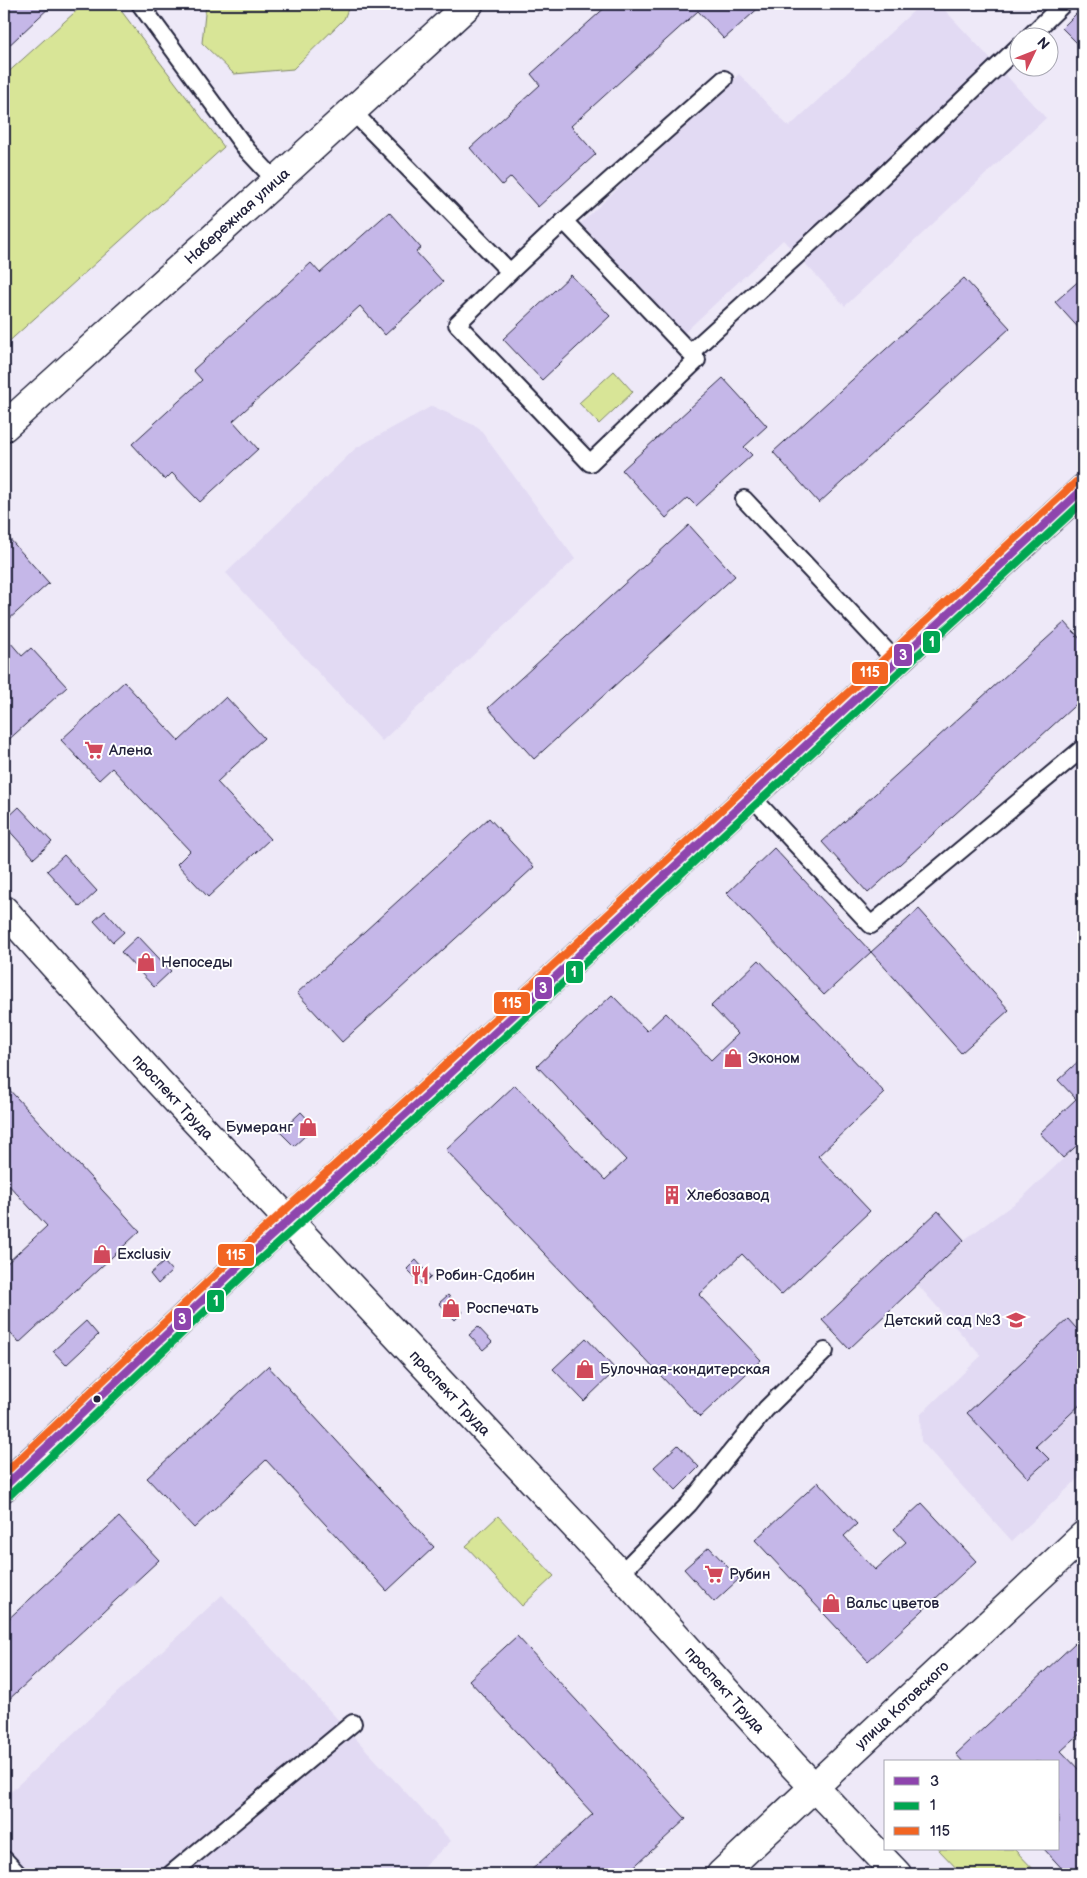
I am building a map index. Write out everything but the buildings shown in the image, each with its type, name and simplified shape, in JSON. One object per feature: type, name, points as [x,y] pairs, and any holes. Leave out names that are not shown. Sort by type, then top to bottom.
[{"type":"street","name":"Набережная улица","points":[[4,426],[469,4]]},
{"type":"street","points":[[4,1487],[288,1221],[1083,489]]},
{"type":"street","name":"проспект Труда","points":[[4,910],[158,1081],[620,1574],[813,1787],[897,1874]]},
{"type":"street","name":"улица Котовского","points":[[720,1874],[1083,1536]]},
{"type":"lane","points":[[140,4],[247,150],[276,181]]},
{"type":"lane","points":[[1038,28],[1063,4]]},
{"type":"lane","points":[[690,353],[859,199],[1010,55]]},
{"type":"lane","points":[[564,221],[697,360],[590,463],[456,324],[564,221],[724,79]]},
{"type":"lane","points":[[352,111],[510,272]]},
{"type":"lane","points":[[744,499],[896,661]]},
{"type":"lane","points":[[751,796],[871,925],[1083,748]]},
{"type":"lane","points":[[620,1574],[689,1504],[766,1409],[825,1351]]},
{"type":"lane","points":[[171,1874],[354,1723]]},
{"type":"lane","points":[[4,1859],[18,1874]]},
{"type":"shaded area","points":[[921,4],[939,4],[1046,118],[845,306],[783,240],[683,334],[580,224],[739,74],[789,127]]},
{"type":"shaded area","points":[[432,406],[478,427],[575,559],[382,741],[226,573],[356,448]]},
{"type":"shaded area","name":"Детский сад №3","points":[[1083,1140],[1083,1474],[1012,1541],[921,1441],[920,1415],[981,1356],[917,1284],[964,1240],[1022,1198]]},
{"type":"shaded area","points":[[222,1595],[451,1841],[416,1874],[4,1874],[4,1798]]},
{"type":"green space","points":[[84,4],[116,4],[224,147],[4,346],[4,76]]},
{"type":"green space","points":[[206,4],[350,4],[344,19],[293,69],[234,74],[202,43]]},
{"type":"green space","points":[[614,371],[633,392],[599,424],[579,403]]},
{"type":"green space","points":[[498,1516],[554,1576],[522,1606],[466,1546]]},
{"type":"green space","points":[[939,1850],[1015,1850],[1038,1874],[962,1874]]},
{"type":"transit line","name":"115","points":[[4,1474],[251,1241],[431,1078],[1076,482]]},
{"type":"transit line","name":"3","points":[[4,1487],[258,1248],[438,1085],[1083,489]]},
{"type":"transit line","name":"1","points":[[11,1494],[265,1255],[445,1092],[1083,502]]},
{"type":"place","name":"Алена","points":[[94,750]]},
{"type":"place","name":"Непоседы","points":[[146,962]]},
{"type":"place","name":"Эконом","points":[[733,1058]]},
{"type":"place","name":"Бумеранг","points":[[308,1127]]},
{"type":"place","name":"Хлебозавод","points":[[672,1195]]},
{"type":"place","name":"Exclusiv","points":[[102,1254]]},
{"type":"place","name":"Робин-Сдобин","points":[[420,1275]]},
{"type":"place","name":"Роспечать","points":[[451,1308]]},
{"type":"place","name":"Детский сад №3","points":[[1016,1320]]},
{"type":"place","name":"Булочная-кондитерская","points":[[585,1369]]},
{"type":"place","name":"Рубин","points":[[714,1574]]},
{"type":"place","name":"Вальс цветов","points":[[831,1603]]}]
